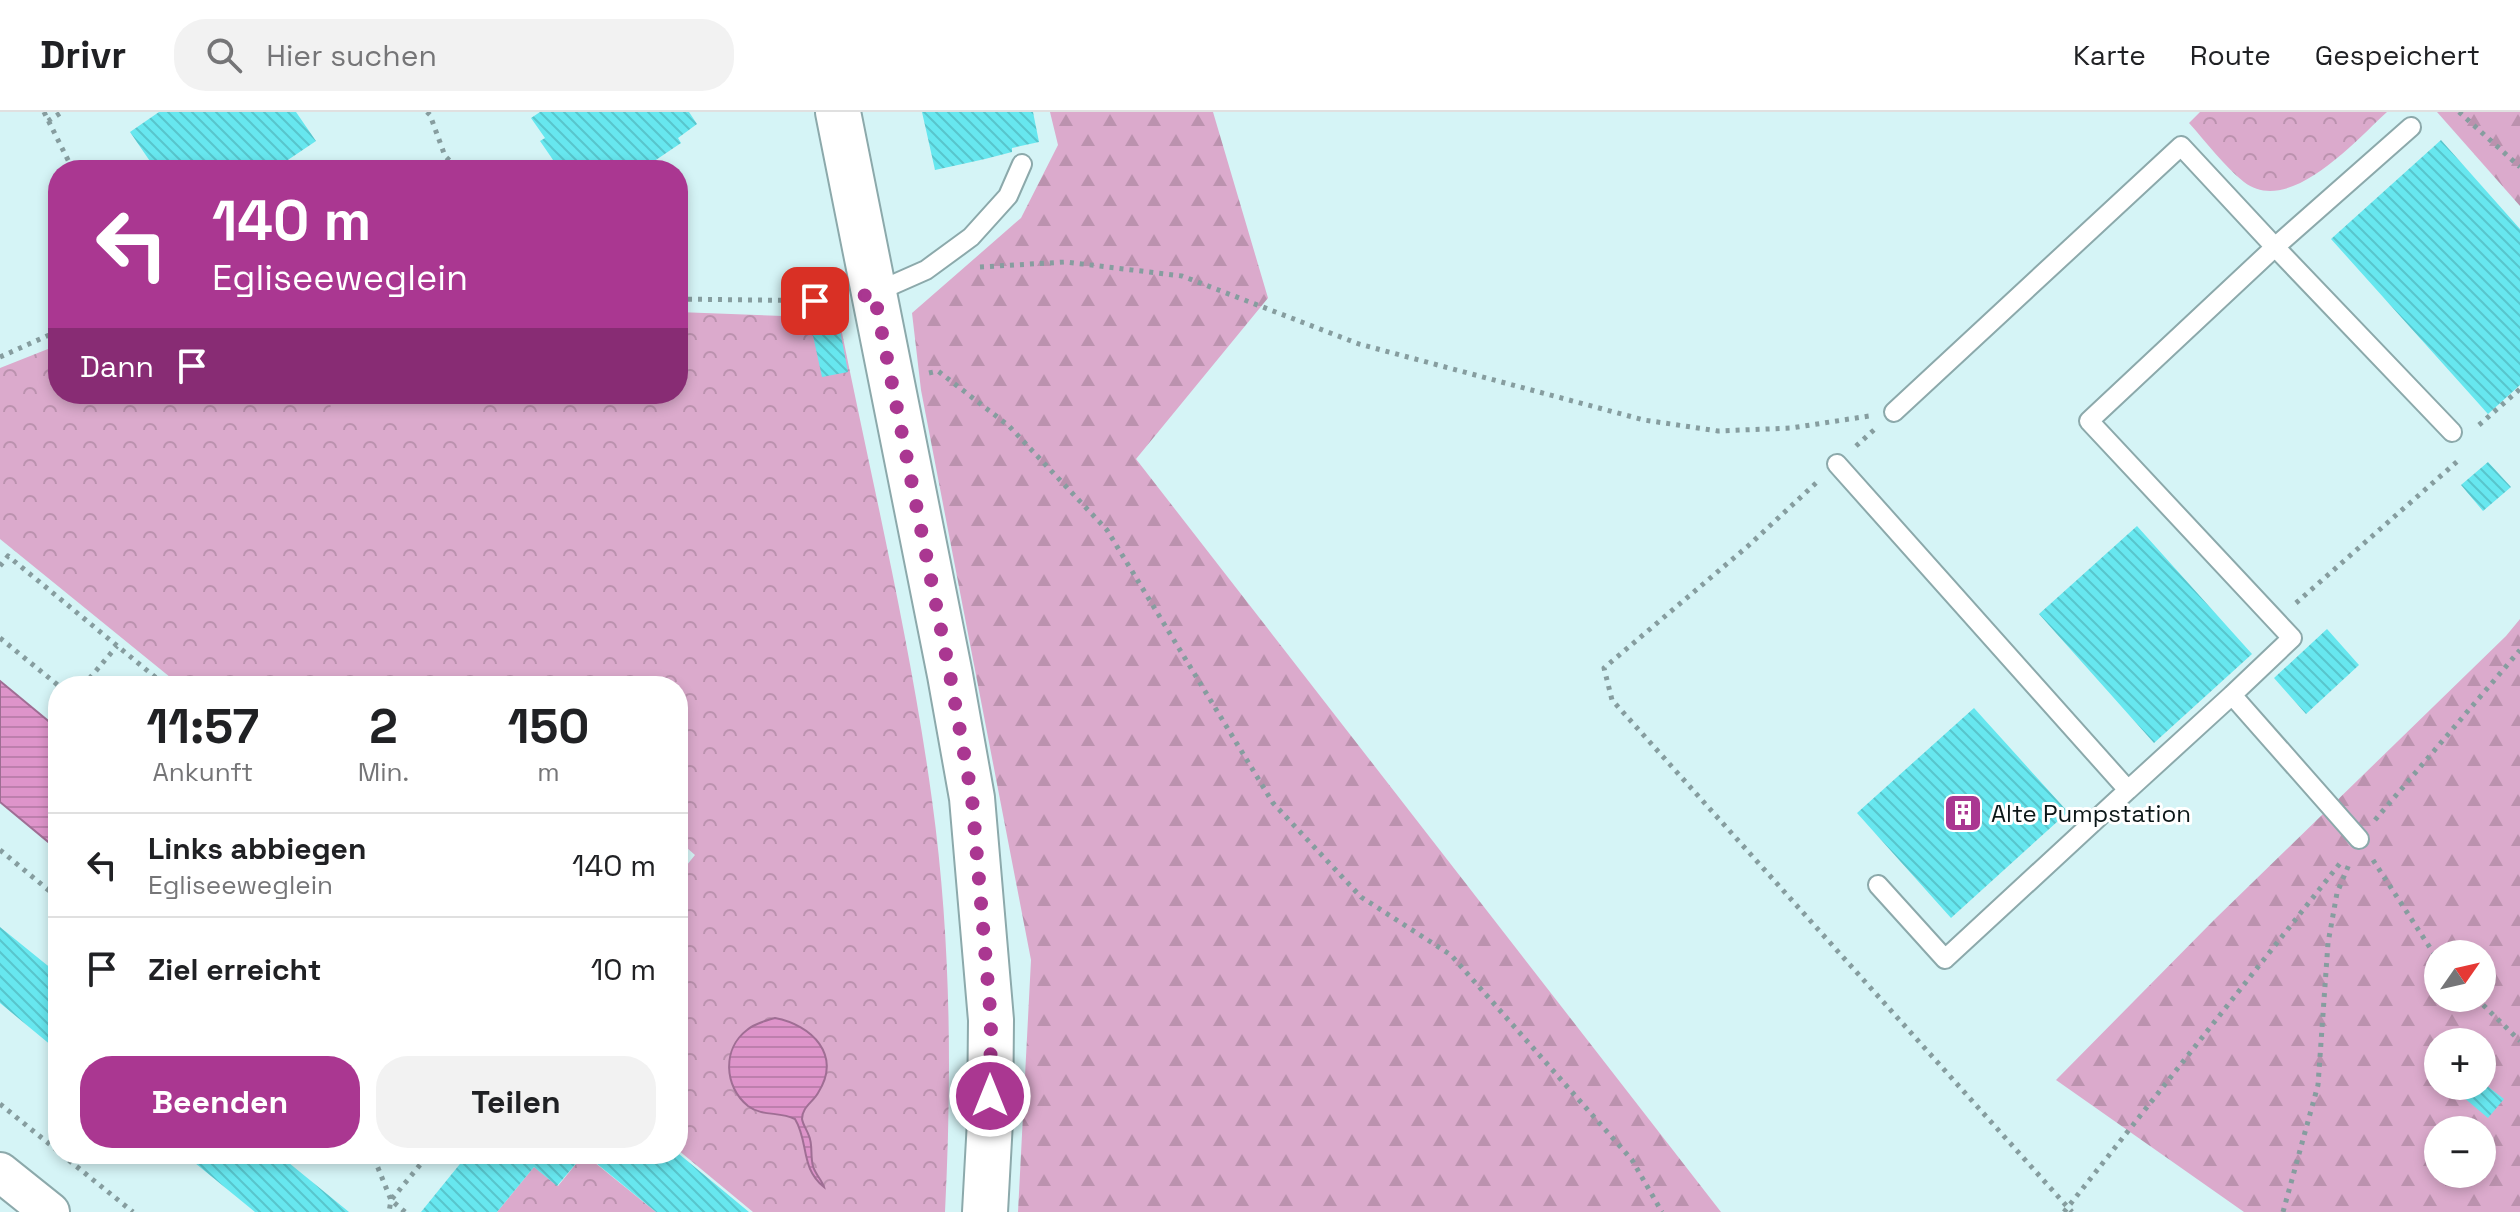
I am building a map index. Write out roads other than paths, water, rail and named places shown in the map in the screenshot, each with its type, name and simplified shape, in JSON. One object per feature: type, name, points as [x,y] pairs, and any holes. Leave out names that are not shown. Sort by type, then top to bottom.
[{"type":"main road","points":[[838,112],[972,798],[991,1020],[985,1212]]},
{"type":"street","points":[[0,1172],[50,1212]]},
{"type":"lane","points":[[1878,885],[1945,959],[2292,638],[2089,421],[2275,247],[2411,127]]},
{"type":"lane","points":[[1894,412],[2181,146],[2452,432]]},
{"type":"lane","points":[[874,293],[926,270],[971,237],[1008,196],[1022,164]]},
{"type":"lane","points":[[1837,464],[2128,790]]},
{"type":"lane","points":[[2232,695],[2359,839]]},
{"type":"place","name":"Alte Pumpstation","points":[[1963,813]]}]
